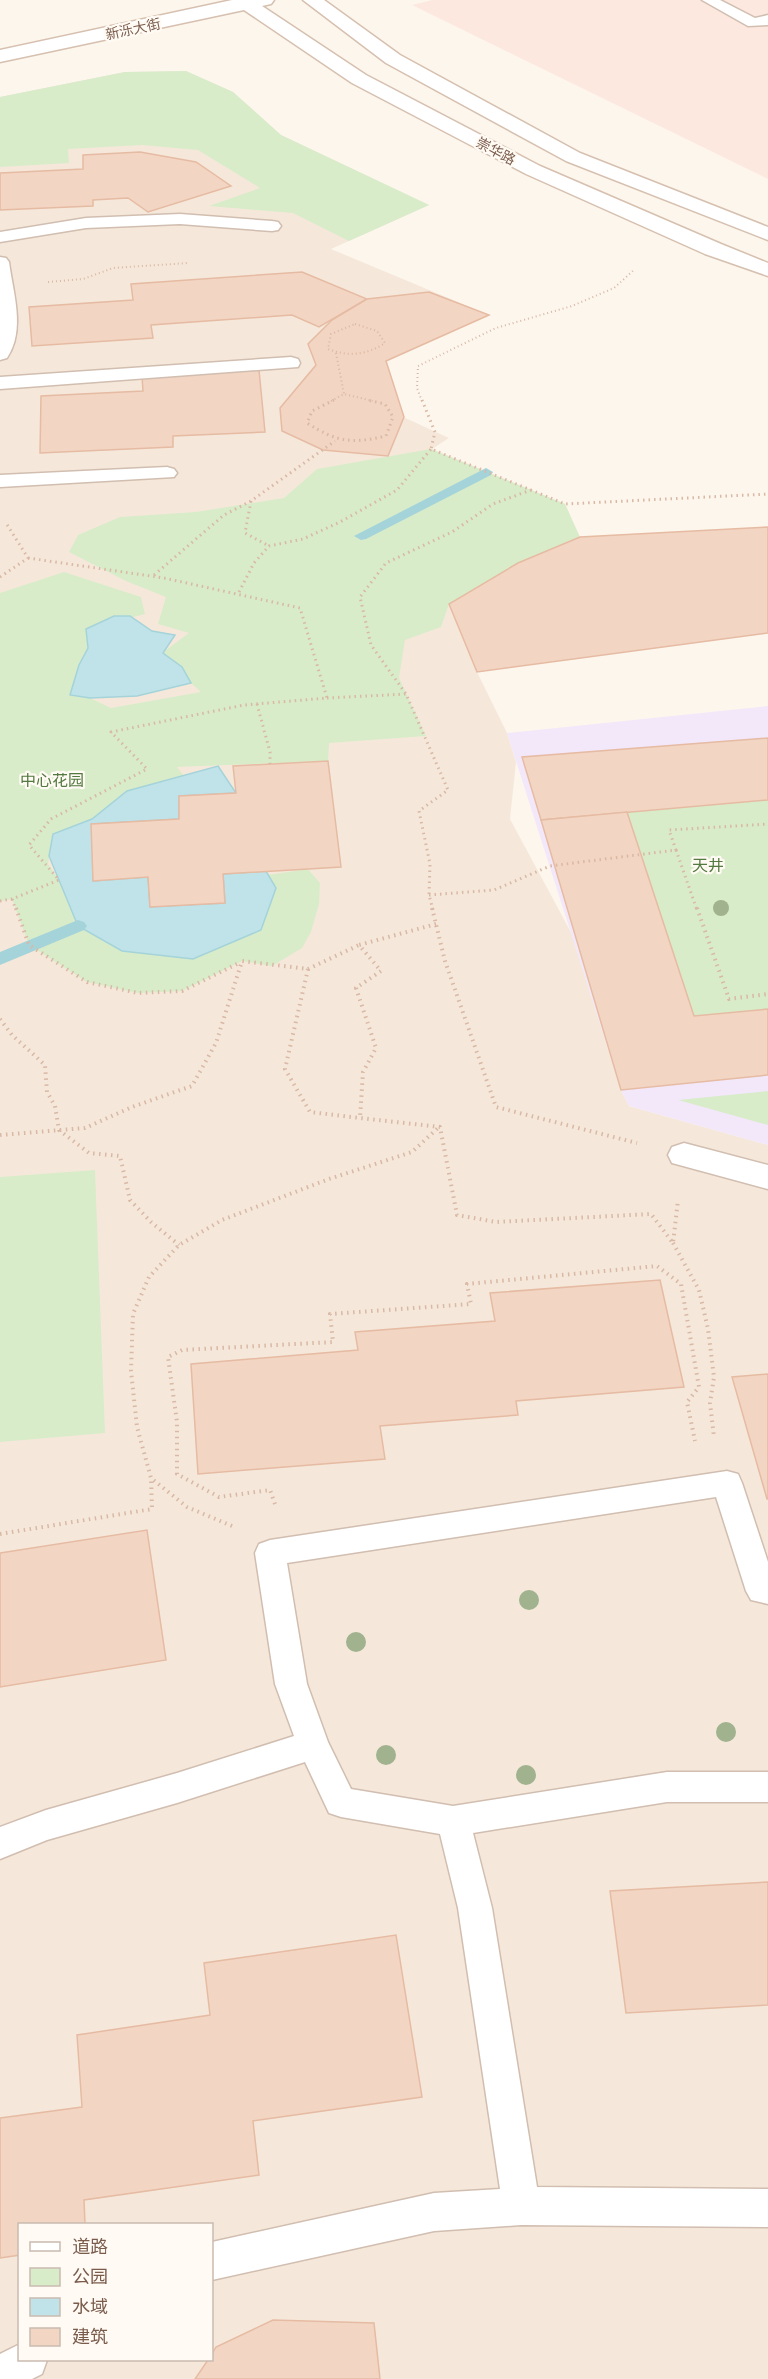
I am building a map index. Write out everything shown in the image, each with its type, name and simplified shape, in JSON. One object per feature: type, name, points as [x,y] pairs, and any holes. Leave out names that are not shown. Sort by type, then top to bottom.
[{"type":"main road","name":"崇华路","points":[[312,0],[393,59],[573,157],[768,234]]},
{"type":"main road","name":"崇华路","points":[[252,2],[359,79],[532,170],[713,249],[768,270]]},
{"type":"main road","name":"新泺大街","points":[[0,56],[252,2]]},
{"type":"main road","points":[[684,1155],[768,1177]]},
{"type":"lane","points":[[709,0],[753,23],[768,20]]},
{"type":"lane","points":[[0,237],[86,223],[180,219],[272,226]]},
{"type":"lane","points":[[0,262],[9,327],[0,354]]},
{"type":"lane","points":[[0,383],[291,363]]},
{"type":"lane","points":[[0,481],[167,473]]},
{"type":"lane","points":[[768,1591],[762,1591],[716,1484],[281,1551],[291,1684],[313,1745],[341,1802],[453,1821],[667,1787],[768,1787]]},
{"type":"lane","points":[[0,1843],[46,1825],[177,1788],[313,1745]]},
{"type":"lane","points":[[453,1821],[475,1908],[521,2206]]},
{"type":"lane","points":[[213,2261],[434,2212],[521,2206],[768,2208]]},
{"type":"lane","points":[[0,2375],[25,2361]]},
{"type":"path","points":[[3,286],[83,279],[113,268],[198,263]]},
{"type":"path","points":[[239,592],[254,563],[269,546],[303,539],[340,522],[397,490],[431,449],[435,432],[417,388],[418,366],[496,328],[572,306],[614,288],[635,269]]},
{"type":"path","points":[[336,353],[361,354],[376,351],[385,343],[377,331],[355,324],[332,334],[327,348],[336,353],[344,394]]},
{"type":"path","points":[[344,394],[385,404],[393,417],[386,436],[360,442],[335,441],[307,423],[312,411],[344,394]]},
{"type":"path","points":[[154,575],[224,515],[251,501],[335,441]]},
{"type":"path","points":[[431,449],[565,504],[768,494]]},
{"type":"path","points":[[531,490],[493,504],[452,532],[387,563],[360,597],[371,645],[406,694],[448,790],[420,811],[430,864],[429,895],[445,961],[496,1107],[684,1155],[673,1243]]},
{"type":"path","points":[[251,501],[245,533],[269,546]]},
{"type":"path","points":[[0,515],[28,558]]},
{"type":"path","points":[[0,577],[28,558],[154,575],[239,592],[300,608],[327,698]]},
{"type":"path","points":[[0,901],[12,899],[59,880],[29,845],[51,819],[147,769],[111,732],[244,705],[406,694]]},
{"type":"path","points":[[257,704],[270,752],[270,764]]},
{"type":"path","points":[[768,824],[669,830],[729,999],[768,994]]},
{"type":"path","points":[[429,895],[494,890],[550,866],[676,850]]},
{"type":"path","points":[[12,899],[29,945],[87,982],[138,993],[182,991],[242,961],[308,969],[359,945],[436,924]]},
{"type":"path","points":[[359,945],[381,971],[356,988],[376,1048],[363,1072],[360,1118]]},
{"type":"path","points":[[0,1136],[85,1128],[132,1107],[192,1086],[216,1043],[242,961]]},
{"type":"path","points":[[308,969],[285,1069],[310,1112],[440,1127]]},
{"type":"path","points":[[0,1019],[12,1035],[45,1065],[47,1092],[55,1106],[58,1130],[89,1153],[120,1156],[130,1200],[151,1222],[180,1245]]},
{"type":"path","points":[[440,1127],[457,1215],[496,1222],[651,1214],[673,1243],[699,1290],[708,1329],[714,1377],[710,1403],[716,1484]]},
{"type":"path","points":[[0,1534],[152,1509],[151,1478],[137,1427],[131,1371],[133,1314],[149,1277],[180,1245],[222,1220],[329,1179],[412,1152],[440,1127]]},
{"type":"path","points":[[281,1551],[270,1490],[219,1497],[177,1474],[177,1422],[168,1357],[182,1350],[333,1342],[330,1314],[471,1304],[467,1284],[657,1266],[681,1284],[699,1387],[687,1402],[716,1484]]},
{"type":"path","points":[[151,1478],[187,1507],[228,1523],[281,1551]]},
{"type":"shaded area","points":[[432,0],[768,0],[768,179],[412,5]]},
{"type":"shaded area","points":[[186,71],[233,92],[281,135],[429,205],[331,249],[489,315],[386,361],[403,417],[449,438],[432,449],[565,504],[570,515],[518,563],[449,604],[477,672],[507,733],[516,762],[510,819],[573,936],[621,1090],[629,1106],[768,1145],[768,2379],[0,2379],[0,97],[125,72]]},
{"type":"shaded area","points":[[768,706],[768,1145],[629,1106],[621,1090],[507,733]]},
{"type":"green space","points":[[186,71],[233,92],[281,135],[429,205],[349,241],[293,213],[209,206],[260,188],[198,150],[142,145],[68,149],[69,163],[0,167],[0,97],[125,72]]},
{"type":"green space","name":"中心花园","points":[[431,449],[565,504],[580,537],[518,563],[449,604],[441,627],[405,640],[399,678],[426,736],[329,743],[328,761],[177,767],[184,776],[127,791],[92,819],[53,834],[48,864],[59,880],[78,926],[122,951],[276,888],[268,875],[308,869],[320,883],[319,904],[311,932],[302,948],[272,966],[242,961],[182,991],[138,993],[87,982],[29,945],[12,899],[0,901],[0,593],[64,572],[141,597],[145,614],[86,629],[88,648],[70,695],[90,698],[111,708],[201,692],[191,683],[182,667],[162,653],[189,633],[158,624],[166,597],[126,581],[69,552],[78,535],[120,517],[196,512],[284,498],[317,469]]},
{"type":"green space","name":"天井","points":[[768,800],[768,1009],[694,1016],[627,812]]},
{"type":"green space","points":[[768,1091],[768,1125],[678,1100]]},
{"type":"green space","points":[[95,1170],[105,1433],[0,1442],[0,1177]]},
{"type":"water","points":[[114,616],[130,616],[152,631],[175,635],[163,653],[182,667],[191,683],[137,696],[90,698],[70,695],[79,665],[88,648],[86,629]]},
{"type":"water","points":[[218,766],[236,793],[179,796],[179,819],[92,824],[93,881],[148,877],[150,907],[225,903],[223,874],[266,871],[276,888],[261,930],[193,959],[122,951],[78,926],[49,856],[53,834],[92,819],[127,791]]},
{"type":"building","points":[[140,152],[196,162],[231,186],[148,212],[128,198],[93,200],[93,206],[0,210],[0,173],[83,169],[83,155]]},
{"type":"building","points":[[302,272],[367,299],[319,327],[292,315],[151,325],[153,338],[32,346],[29,307],[133,300],[131,284]]},
{"type":"building","points":[[429,292],[489,315],[386,361],[404,417],[388,456],[323,450],[282,431],[280,408],[316,365],[308,344],[332,320],[367,299]]},
{"type":"building","points":[[259,370],[265,432],[173,436],[173,447],[40,453],[41,396],[143,391],[142,376]]},
{"type":"building","points":[[768,527],[768,633],[477,672],[449,604],[518,563],[580,537]]},
{"type":"building","points":[[768,738],[768,800],[541,820],[522,757]]},
{"type":"building","points":[[328,761],[341,867],[223,874],[225,903],[150,907],[148,877],[93,881],[91,824],[179,819],[179,796],[236,793],[233,766]]},
{"type":"building","points":[[627,812],[694,1016],[768,1009],[768,1075],[621,1090],[541,820]]},
{"type":"building","points":[[660,1280],[684,1387],[516,1401],[518,1415],[380,1426],[385,1459],[198,1474],[191,1364],[358,1350],[355,1332],[495,1321],[490,1293]]},
{"type":"building","points":[[768,1374],[768,1499],[767,1499],[732,1377]]},
{"type":"building","points":[[147,1530],[166,1660],[0,1687],[0,1553]]},
{"type":"building","points":[[768,1882],[768,2005],[626,2013],[610,1891]]},
{"type":"building","points":[[396,1935],[422,2097],[253,2121],[259,2175],[84,2200],[85,2223],[18,2223],[18,2255],[0,2258],[0,2118],[82,2107],[77,2035],[210,2015],[204,1963]]},
{"type":"building","points":[[273,2320],[374,2323],[380,2379],[195,2379],[207,2361],[213,2361],[213,2352],[216,2347]]},
{"type":"waterway","points":[[361,536],[486,472]]},
{"type":"waterway","points":[[0,959],[78,926]]}]
